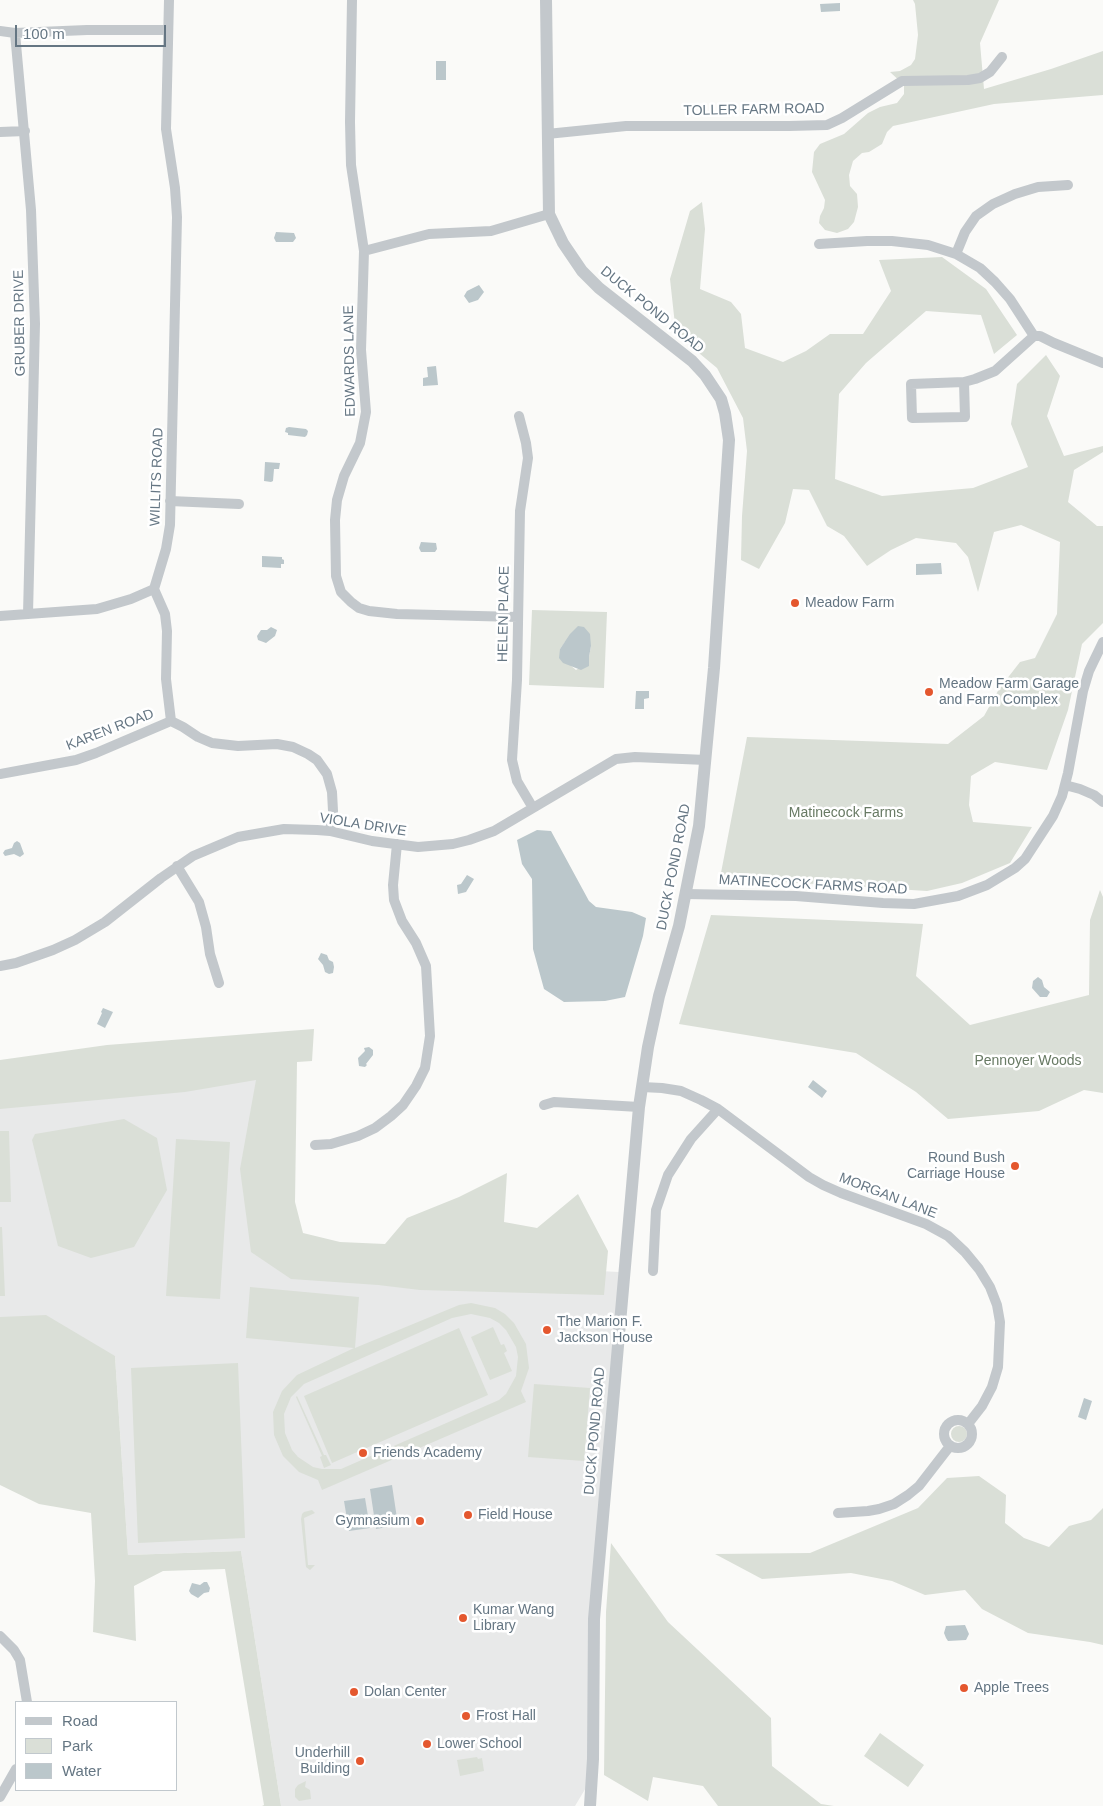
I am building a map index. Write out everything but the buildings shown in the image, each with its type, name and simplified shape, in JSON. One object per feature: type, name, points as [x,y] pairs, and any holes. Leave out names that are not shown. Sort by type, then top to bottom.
[{"type":"street","name":"WILLITS ROAD","points":[[154,588],[166,549],[170,525],[177,216],[175,188],[166,129],[169,0]]},
{"type":"street","name":"EDWARDS LANE","points":[[352,0],[350,122],[352,165],[364,251],[361,350],[366,412],[363,434],[344,476],[337,500],[334,559],[338,584],[351,602],[359,608],[369,611],[397,614],[518,617]]},
{"type":"street","name":"DUCK POND ROAD","points":[[546,0],[549,214],[563,243],[582,271],[599,288],[692,361],[714,387],[725,413],[729,440],[706,760],[699,826],[686,894],[659,996],[639,1107],[594,1619],[590,1806]]},
{"type":"street","points":[[0,31],[15,33],[87,30],[168,30]]},
{"type":"street","name":"GRUBER DRIVE","points":[[15,33],[31,210],[35,324],[28,614]]},
{"type":"street","name":"TOLLER FARM ROAD","points":[[547,134],[626,126],[827,125],[842,118],[902,81],[968,80],[980,78],[990,72],[1002,57]]},
{"type":"street","points":[[0,132],[25,131]]},
{"type":"street","points":[[956,254],[965,232],[976,216],[993,204],[1015,194],[1038,187],[1068,185]]},
{"type":"street","points":[[364,251],[429,234],[491,231],[549,214]]},
{"type":"street","points":[[820,244],[892,241],[928,245],[956,254],[980,268],[995,282],[1010,299],[1034,336]]},
{"type":"street","points":[[964,382],[965,417],[912,418],[911,384],[964,382],[995,371],[1034,336],[1040,336],[1103,363]]},
{"type":"street","name":"HELEN PLACE","points":[[519,416],[528,458],[520,511],[517,680],[512,760],[517,781],[533,808]]},
{"type":"street","points":[[170,502],[239,504]]},
{"type":"street","points":[[0,616],[97,610],[131,599],[154,588],[165,614],[167,631],[166,679],[171,721],[212,743],[238,746],[277,744],[293,747],[317,760],[327,774],[332,792],[333,811],[330,831]]},
{"type":"street","name":"MATINECOCK FARMS ROAD","points":[[686,894],[796,896],[914,904],[958,896],[987,885],[1015,868],[1025,859],[1053,816],[1065,785],[1083,691],[1089,671],[1103,642]]},
{"type":"street","name":"KAREN ROAD","points":[[0,774],[76,760],[171,721]]},
{"type":"street","name":"VIOLA DRIVE","points":[[0,966],[16,963],[75,940],[105,922],[177,866],[193,856],[210,848],[255,833],[284,829],[330,831],[372,841],[427,847],[469,840],[494,831],[616,759],[636,757],[706,760]]},
{"type":"street","points":[[1065,785],[1094,795],[1103,802]]},
{"type":"street","points":[[315,1145],[331,1144],[358,1136],[375,1128],[403,1105],[425,1068],[430,1036],[426,966],[416,943],[402,921],[394,900],[393,885],[397,844]]},
{"type":"street","points":[[177,866],[199,902],[206,927],[210,954],[219,982]]},
{"type":"street","name":"MORGAN LANE","points":[[642,1087],[681,1091],[718,1109],[809,1177],[823,1185],[926,1224],[948,1236],[979,1268],[990,1287],[997,1305],[1000,1322],[998,1367],[992,1387],[982,1406],[968,1424],[972,1432],[970,1441],[964,1447],[954,1448],[950,1446]]},
{"type":"street","points":[[544,1106],[554,1102],[639,1107]]},
{"type":"street","points":[[653,1271],[656,1210],[668,1175],[691,1139],[718,1109]]},
{"type":"street","points":[[838,1513],[879,1509],[894,1504],[908,1495],[919,1486],[950,1446],[944,1432],[948,1425],[956,1421],[968,1424]]},
{"type":"street","points":[[0,1636],[14,1650],[20,1660],[27,1701]]},
{"type":"street","points":[[0,1797],[15,1770]]},
{"type":"street","points":[[581,1806],[591,1786]]},
{"type":"shaded area","name":"Friends Academy","points":[[295,1037],[290,1202],[303,1256],[619,1272],[587,1786],[575,1806],[281,1806],[241,1551],[128,1555],[115,1356],[0,1349],[0,1068]]},
{"type":"green space","points":[[913,0],[999,0],[980,43],[984,89],[1103,51],[1103,95],[994,104],[893,126],[887,132],[882,144],[869,152],[862,153],[853,161],[849,175],[850,186],[857,194],[858,207],[854,222],[848,229],[837,233],[825,230],[819,223],[825,200],[812,172],[814,152],[820,144],[844,134],[868,113],[880,107],[897,103],[904,94],[904,85],[890,72],[900,71],[911,65],[915,59],[918,35]]},
{"type":"green space","name":"Matinecock Farms","points":[[702,202],[705,229],[700,289],[731,302],[741,314],[745,348],[783,362],[806,351],[830,334],[863,334],[891,291],[879,260],[942,257],[986,289],[1017,335],[994,354],[981,315],[926,311],[866,363],[839,394],[835,479],[882,496],[973,488],[1028,467],[1011,424],[1017,384],[1046,355],[1060,376],[1047,416],[1064,456],[1103,446],[1103,452],[1074,470],[1068,502],[1097,526],[1103,526],[1103,623],[1082,644],[1068,710],[1047,770],[995,762],[971,776],[969,805],[973,822],[1032,827],[1010,863],[962,883],[927,891],[720,878],[747,737],[948,744],[984,716],[999,689],[1020,662],[1035,658],[1057,614],[1060,542],[1021,525],[994,532],[978,592],[968,557],[956,543],[916,538],[891,550],[867,566],[844,536],[827,526],[809,490],[793,489],[785,523],[759,569],[741,560],[747,451],[743,418],[717,368],[676,334],[670,279],[690,211]]},
{"type":"green space","points":[[532,610],[607,612],[604,688],[529,685]],"holes":[[[565,642],[591,646],[589,662],[576,670],[570,665],[560,649]]]},
{"type":"green space","name":"Pennoyer Woods","points":[[1100,890],[1103,897],[1103,1093],[1084,1090],[1039,1111],[948,1119],[916,1092],[856,1053],[679,1024],[711,915],[923,924],[916,976],[970,1025],[1089,995],[1090,920]]},
{"type":"green space","points":[[314,1029],[312,1061],[297,1062],[295,1202],[303,1233],[340,1242],[385,1244],[407,1218],[459,1197],[507,1173],[504,1222],[537,1228],[578,1194],[608,1251],[604,1295],[420,1290],[291,1279],[251,1252],[240,1169],[256,1080],[185,1092],[0,1109],[0,1060],[107,1045]]},
{"type":"green space","points":[[124,1119],[157,1138],[167,1190],[134,1247],[91,1258],[58,1246],[32,1140],[35,1134]]},
{"type":"green space","points":[[0,1131],[9,1131],[11,1202],[0,1202]]},
{"type":"green space","points":[[176,1139],[230,1142],[220,1299],[166,1296]]},
{"type":"green space","points":[[0,1227],[2,1227],[5,1296],[0,1296]]},
{"type":"green space","points":[[250,1287],[359,1297],[355,1348],[459,1305],[471,1303],[495,1308],[514,1323],[526,1344],[529,1368],[521,1391],[526,1402],[322,1490],[318,1480],[299,1472],[283,1456],[274,1435],[273,1412],[282,1391],[297,1375],[354,1348],[246,1338]],"holes":[[[471,1314],[490,1318],[506,1330],[516,1347],[518,1357],[516,1376],[506,1394],[499,1400],[341,1469],[313,1467],[298,1457],[292,1450],[285,1433],[284,1414],[291,1397],[304,1384],[452,1318]]]},
{"type":"green space","points":[[46,1315],[115,1356],[128,1555],[241,1551],[281,1806],[262,1806],[264,1805],[225,1569],[163,1571],[134,1586],[136,1641],[93,1632],[95,1581],[91,1513],[39,1504],[0,1485],[0,1317]]},
{"type":"green space","points":[[493,1327],[501,1345],[504,1344],[507,1351],[504,1353],[512,1371],[490,1380],[471,1337]]},
{"type":"green space","points":[[459,1328],[488,1395],[332,1463],[304,1396]]},
{"type":"green space","points":[[238,1363],[245,1538],[138,1543],[131,1368]]},
{"type":"green space","points":[[534,1384],[590,1388],[584,1461],[528,1457]]},
{"type":"green space","points":[[297,1396],[324,1455],[326,1455],[331,1465],[324,1468],[320,1457],[322,1456]]},
{"type":"green space","points":[[959,1426],[967,1434],[959,1442],[951,1434]]},
{"type":"green space","points":[[979,1476],[1006,1495],[1005,1523],[1024,1538],[1049,1547],[1069,1526],[1091,1520],[1103,1508],[1103,1645],[1028,1633],[982,1609],[965,1590],[925,1595],[892,1581],[851,1573],[762,1579],[715,1554],[810,1553],[918,1508],[947,1478]]},
{"type":"green space","points":[[312,1510],[315,1513],[304,1518],[308,1565],[315,1565],[310,1570],[306,1567],[301,1519],[304,1512]]},
{"type":"green space","points":[[611,1543],[668,1622],[771,1718],[772,1766],[821,1804],[834,1806],[718,1806],[703,1786],[653,1777],[648,1801],[604,1775],[606,1612]]},
{"type":"green space","points":[[880,1733],[924,1765],[908,1787],[864,1756]]},
{"type":"green space","points":[[477,1757],[478,1759],[482,1758],[484,1771],[460,1776],[457,1760]]},
{"type":"green space","points":[[306,1781],[305,1787],[310,1790],[311,1799],[299,1801],[295,1797],[295,1789]]},
{"type":"water","points":[[840,3],[840,11],[821,12],[820,4]]},
{"type":"water","points":[[436,61],[446,61],[446,80],[436,80]]},
{"type":"water","points":[[276,232],[294,233],[296,238],[293,242],[276,242],[274,238]]},
{"type":"water","points":[[479,285],[484,292],[478,300],[469,303],[464,296],[467,291]]},
{"type":"water","points":[[436,366],[438,385],[423,386],[423,378],[428,377],[427,367]]},
{"type":"water","points":[[286,428],[306,429],[308,431],[307,435],[305,437],[288,435],[285,432]]},
{"type":"water","points":[[265,462],[280,463],[279,469],[274,469],[273,481],[271,482],[264,481]]},
{"type":"water","points":[[421,542],[436,543],[437,549],[435,552],[421,552],[419,548]]},
{"type":"water","points":[[262,556],[282,557],[284,564],[281,564],[281,568],[262,567]]},
{"type":"water","points":[[941,563],[942,574],[916,575],[916,564]]},
{"type":"water","points":[[578,626],[584,627],[590,634],[591,646],[589,666],[581,670],[563,663],[559,658],[560,649]]},
{"type":"water","points":[[271,627],[277,630],[275,636],[266,643],[258,640],[257,636],[261,630],[267,630]]},
{"type":"water","points":[[636,691],[649,691],[649,698],[644,699],[644,709],[635,709]]},
{"type":"water","points":[[537,830],[551,831],[589,901],[596,907],[632,912],[646,918],[643,936],[625,997],[605,1001],[564,1002],[544,989],[533,949],[532,879],[522,864],[517,840]]},
{"type":"water","points":[[17,841],[20,843],[24,854],[20,857],[14,854],[5,856],[3,853],[5,850],[12,848]]},
{"type":"water","points":[[467,875],[474,879],[466,892],[458,894],[457,885],[461,884]]},
{"type":"water","points":[[321,953],[327,955],[329,960],[333,962],[333,973],[325,972],[323,965],[318,959]]},
{"type":"water","points":[[1038,977],[1042,980],[1044,987],[1050,992],[1047,997],[1040,997],[1032,988],[1033,981]]},
{"type":"water","points":[[103,1008],[113,1012],[105,1028],[97,1024]]},
{"type":"water","points":[[369,1047],[373,1050],[373,1055],[365,1067],[359,1066],[358,1058],[365,1051],[364,1048]]},
{"type":"water","points":[[813,1080],[827,1091],[822,1098],[808,1087]]},
{"type":"water","points":[[1084,1398],[1092,1401],[1086,1420],[1078,1417]]},
{"type":"water","points":[[392,1485],[398,1525],[376,1529],[370,1489]]},
{"type":"water","points":[[365,1498],[370,1528],[349,1531],[344,1501]]},
{"type":"water","points":[[207,1582],[210,1588],[209,1592],[204,1593],[198,1598],[191,1594],[189,1591],[192,1583],[200,1585]]},
{"type":"water","points":[[965,1625],[969,1634],[966,1640],[948,1641],[944,1633],[946,1626]]},
{"type":"place","name":"Meadow Farm","points":[[795,603]]},
{"type":"place","name":"Meadow Farm Garage and Farm Complex","points":[[929,692]]},
{"type":"place","name":"Round Bush Carriage House","points":[[1015,1166]]},
{"type":"place","name":"The Marion F. Jackson House","points":[[547,1330]]},
{"type":"place","name":"Friends Academy","points":[[363,1453]]},
{"type":"place","name":"Field House","points":[[468,1515]]},
{"type":"place","name":"Gymnasium","points":[[420,1521]]},
{"type":"place","name":"Kumar Wang Library","points":[[463,1618]]},
{"type":"place","name":"Apple Trees","points":[[964,1688]]},
{"type":"place","name":"Dolan Center","points":[[354,1692]]},
{"type":"place","name":"Frost Hall","points":[[466,1716]]},
{"type":"place","name":"Lower School","points":[[427,1744]]},
{"type":"place","name":"Underhill Building","points":[[360,1761]]}]
